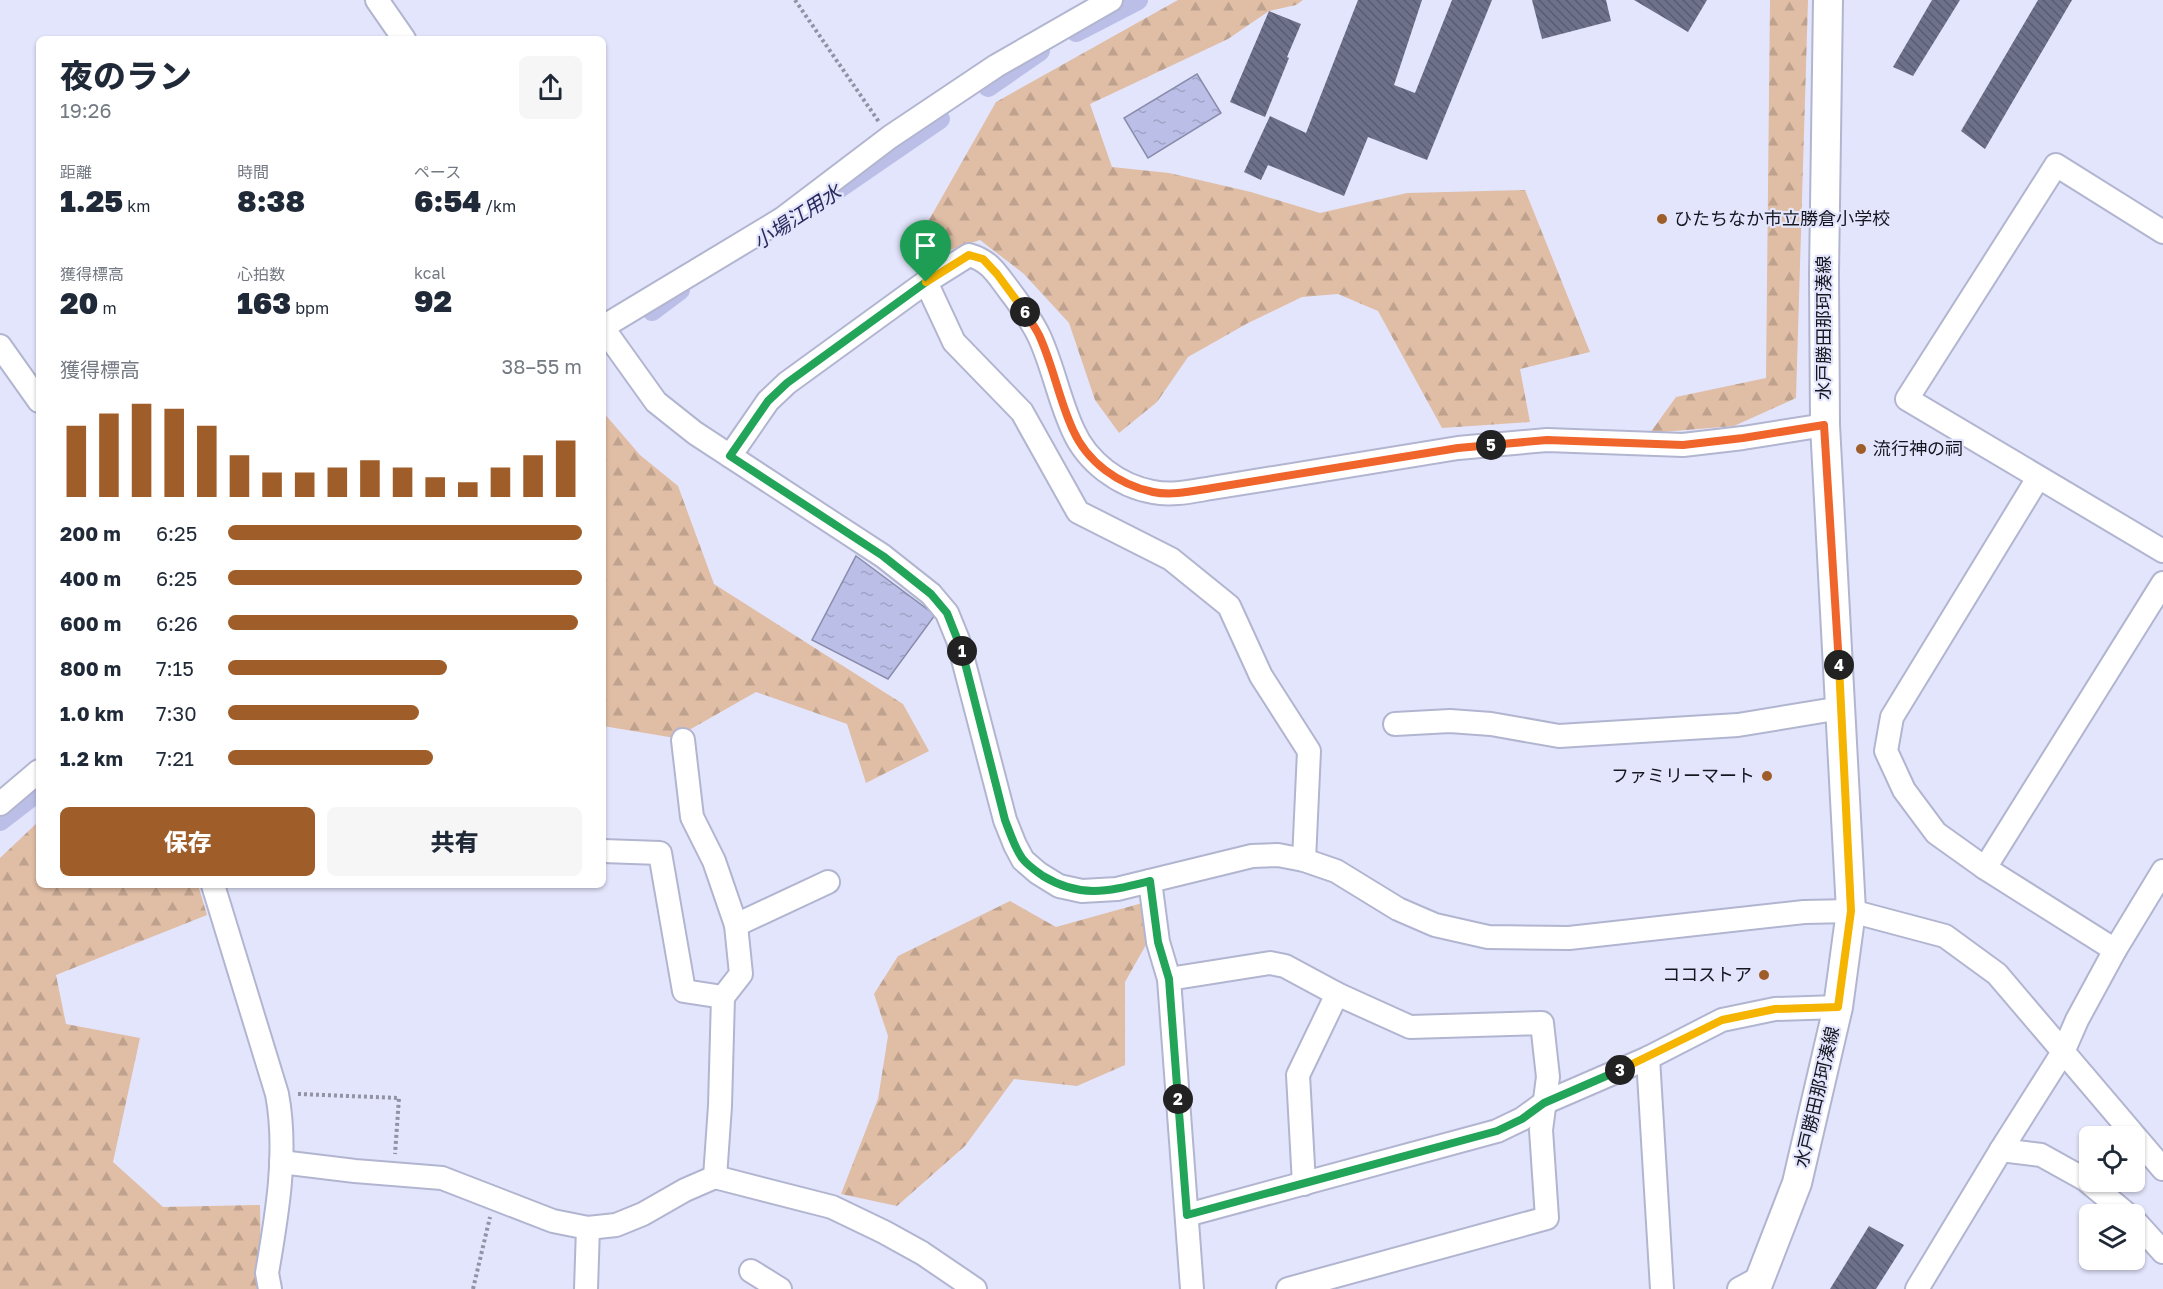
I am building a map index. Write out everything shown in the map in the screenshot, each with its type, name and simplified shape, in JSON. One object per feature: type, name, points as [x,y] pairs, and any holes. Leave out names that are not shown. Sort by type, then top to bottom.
[{"type":"main road","name":"水戸勝田那珂湊線","points":[[1752,1285],[1797,1183],[1838,1007],[1851,911],[1824,425],[1828,0]]},
{"type":"street","points":[[377,0],[402,36]]},
{"type":"street","points":[[606,325],[782,219],[890,137],[996,66],[1111,0]]},
{"type":"street","points":[[2163,232],[2056,165],[1906,399],[2163,551]]},
{"type":"street","points":[[730,456],[768,401],[787,383],[926,282],[969,255],[983,259],[997,274],[1039,336],[1073,431],[1088,455],[1109,473],[1129,485],[1154,492],[1180,493],[1458,448],[1547,440],[1683,445],[1824,425]]},
{"type":"street","points":[[926,282],[954,342],[1022,412],[1078,512],[1171,559],[1229,606],[1261,676],[1309,751],[1304,860]]},
{"type":"street","points":[[606,331],[656,402],[695,434],[883,556],[931,594],[947,613],[958,640],[976,701],[1005,820],[1015,845],[1023,860],[1059,886],[1082,891],[1117,890],[1252,856],[1278,855],[1304,860],[1336,871],[1398,909],[1435,924],[1488,937],[1569,938],[1804,912],[1851,911],[1945,936],[1997,974],[2163,1169]]},
{"type":"street","points":[[0,346],[36,397]]},
{"type":"street","points":[[2038,478],[1892,717],[1886,751],[1904,790],[1936,833],[1985,868],[2115,950]]},
{"type":"street","points":[[1985,868],[2163,583]]},
{"type":"street","points":[[1395,724],[1450,721],[1491,724],[1559,736],[1738,725],[1841,708]]},
{"type":"street","points":[[682,740],[692,818],[714,861],[736,925],[741,974],[723,997],[720,1106],[715,1177]]},
{"type":"street","points":[[0,804],[36,774]]},
{"type":"street","points":[[606,850],[660,853],[684,991],[723,997]]},
{"type":"street","points":[[1917,1289],[2001,1150],[2064,1052],[2077,1020],[2115,950],[2163,871]]},
{"type":"street","points":[[1150,881],[1158,942],[1169,979],[1192,1289]]},
{"type":"street","points":[[736,925],[828,882]]},
{"type":"street","points":[[214,888],[277,1094],[281,1114],[281,1162],[267,1273],[270,1289]]},
{"type":"street","points":[[1169,979],[1270,963],[1285,966],[1337,994],[1410,1027],[1542,1023],[1548,1077],[1541,1130],[1547,1218],[1288,1289]]},
{"type":"street","points":[[1304,1184],[1298,1075],[1337,994]]},
{"type":"street","points":[[1187,1215],[1497,1131],[1522,1119],[1544,1103],[1647,1058],[1722,1020],[1775,1009],[1838,1007]]},
{"type":"street","points":[[1647,1058],[1662,1289]]},
{"type":"street","points":[[2001,1150],[2041,1155],[2086,1180],[2115,1204]]},
{"type":"street","points":[[281,1162],[442,1178],[553,1221],[588,1228],[616,1225],[643,1214],[685,1190],[715,1177],[832,1207],[922,1253],[961,1286]]},
{"type":"street","points":[[586,1289],[588,1228]]},
{"type":"street","points":[[2145,1232],[2163,1252]]},
{"type":"street","points":[[751,1271],[780,1289]]},
{"type":"path","points":[[795,0],[890,137]]},
{"type":"path","points":[[277,1094],[399,1098],[394,1173]]},
{"type":"path","points":[[472,1289],[495,1199]]},
{"type":"green space","points":[[1178,0],[1303,0],[1296,5],[1269,11],[1228,39],[1090,104],[1112,167],[1169,173],[1251,192],[1320,213],[1407,193],[1525,190],[1590,352],[1520,369],[1530,422],[1442,428],[1378,311],[1338,294],[1302,297],[1248,323],[1188,357],[1157,402],[1119,433],[1095,400],[1069,323],[1024,274],[980,240],[944,252],[921,234],[996,102]]},
{"type":"green space","points":[[1770,0],[1808,0],[1796,398],[1734,426],[1650,433],[1676,397],[1766,378]]},
{"type":"green space","points":[[606,415],[640,455],[678,486],[714,584],[903,704],[929,751],[866,783],[847,724],[756,692],[675,738],[606,726]]},
{"type":"green space","points":[[36,824],[36,888],[199,888],[207,915],[56,975],[66,1024],[140,1038],[113,1162],[163,1207],[260,1205],[261,1289],[0,1289],[0,858]]},
{"type":"green space","points":[[1010,901],[1056,927],[1146,902],[1147,943],[1125,982],[1125,1065],[1077,1086],[1014,1079],[965,1146],[897,1206],[841,1194],[878,1099],[888,1036],[874,994],[898,956]]},
{"type":"water","points":[[1197,74],[1221,113],[1148,158],[1124,118]]},
{"type":"water","points":[[856,556],[935,615],[888,679],[812,640]]},
{"type":"building","points":[[1358,0],[1422,0],[1394,85],[1415,93],[1452,0],[1492,0],[1427,160],[1368,137],[1344,196],[1268,165],[1261,180],[1244,172],[1270,116],[1306,133]]},
{"type":"building","points":[[1532,0],[1606,0],[1611,21],[1542,39]]},
{"type":"building","points":[[1634,0],[1707,0],[1688,32]]},
{"type":"building","points":[[1932,0],[1960,0],[1913,76],[1893,67]]},
{"type":"building","points":[[2038,0],[2072,0],[1985,149],[1961,131]]},
{"type":"building","points":[[1269,11],[1301,24],[1265,117],[1230,102]]},
{"type":"building","points":[[1869,1226],[1904,1245],[1876,1289],[1830,1289]]},
{"type":"waterway","name":"小場江用水","points":[[1076,32],[1138,0]]},
{"type":"waterway","name":"小場江用水","points":[[988,87],[1040,51]]},
{"type":"waterway","name":"小場江用水","points":[[838,189],[940,119]]},
{"type":"waterway","name":"小場江用水","points":[[652,311],[680,290]]},
{"type":"waterway","name":"小場江用水","points":[[0,821],[36,793]]},
{"type":"place","name":"ひたちなか市立勝倉小学校","points":[[1662,219]]},
{"type":"place","name":"流行神の祠","points":[[1861,449]]},
{"type":"place","name":"ファミリーマート","points":[[1767,776]]},
{"type":"place","name":"ココストア","points":[[1764,975]]},
{"type":"route","points":[[969,255],[983,259],[1025,312],[1039,336],[1073,431],[1088,455],[1109,473],[1129,485],[1154,492],[1180,493],[1458,448],[1547,440],[1683,445],[1824,425],[1851,911],[1838,1007],[1775,1009],[1722,1020],[1647,1058],[1544,1103],[1522,1119],[1497,1131],[1187,1215],[1169,979],[1158,942],[1150,881],[1117,890],[1082,891],[1059,886],[1023,860],[1005,820],[976,701],[958,640],[947,613],[931,594],[883,556],[730,456],[768,401],[787,383],[926,282],[969,255]]}]
